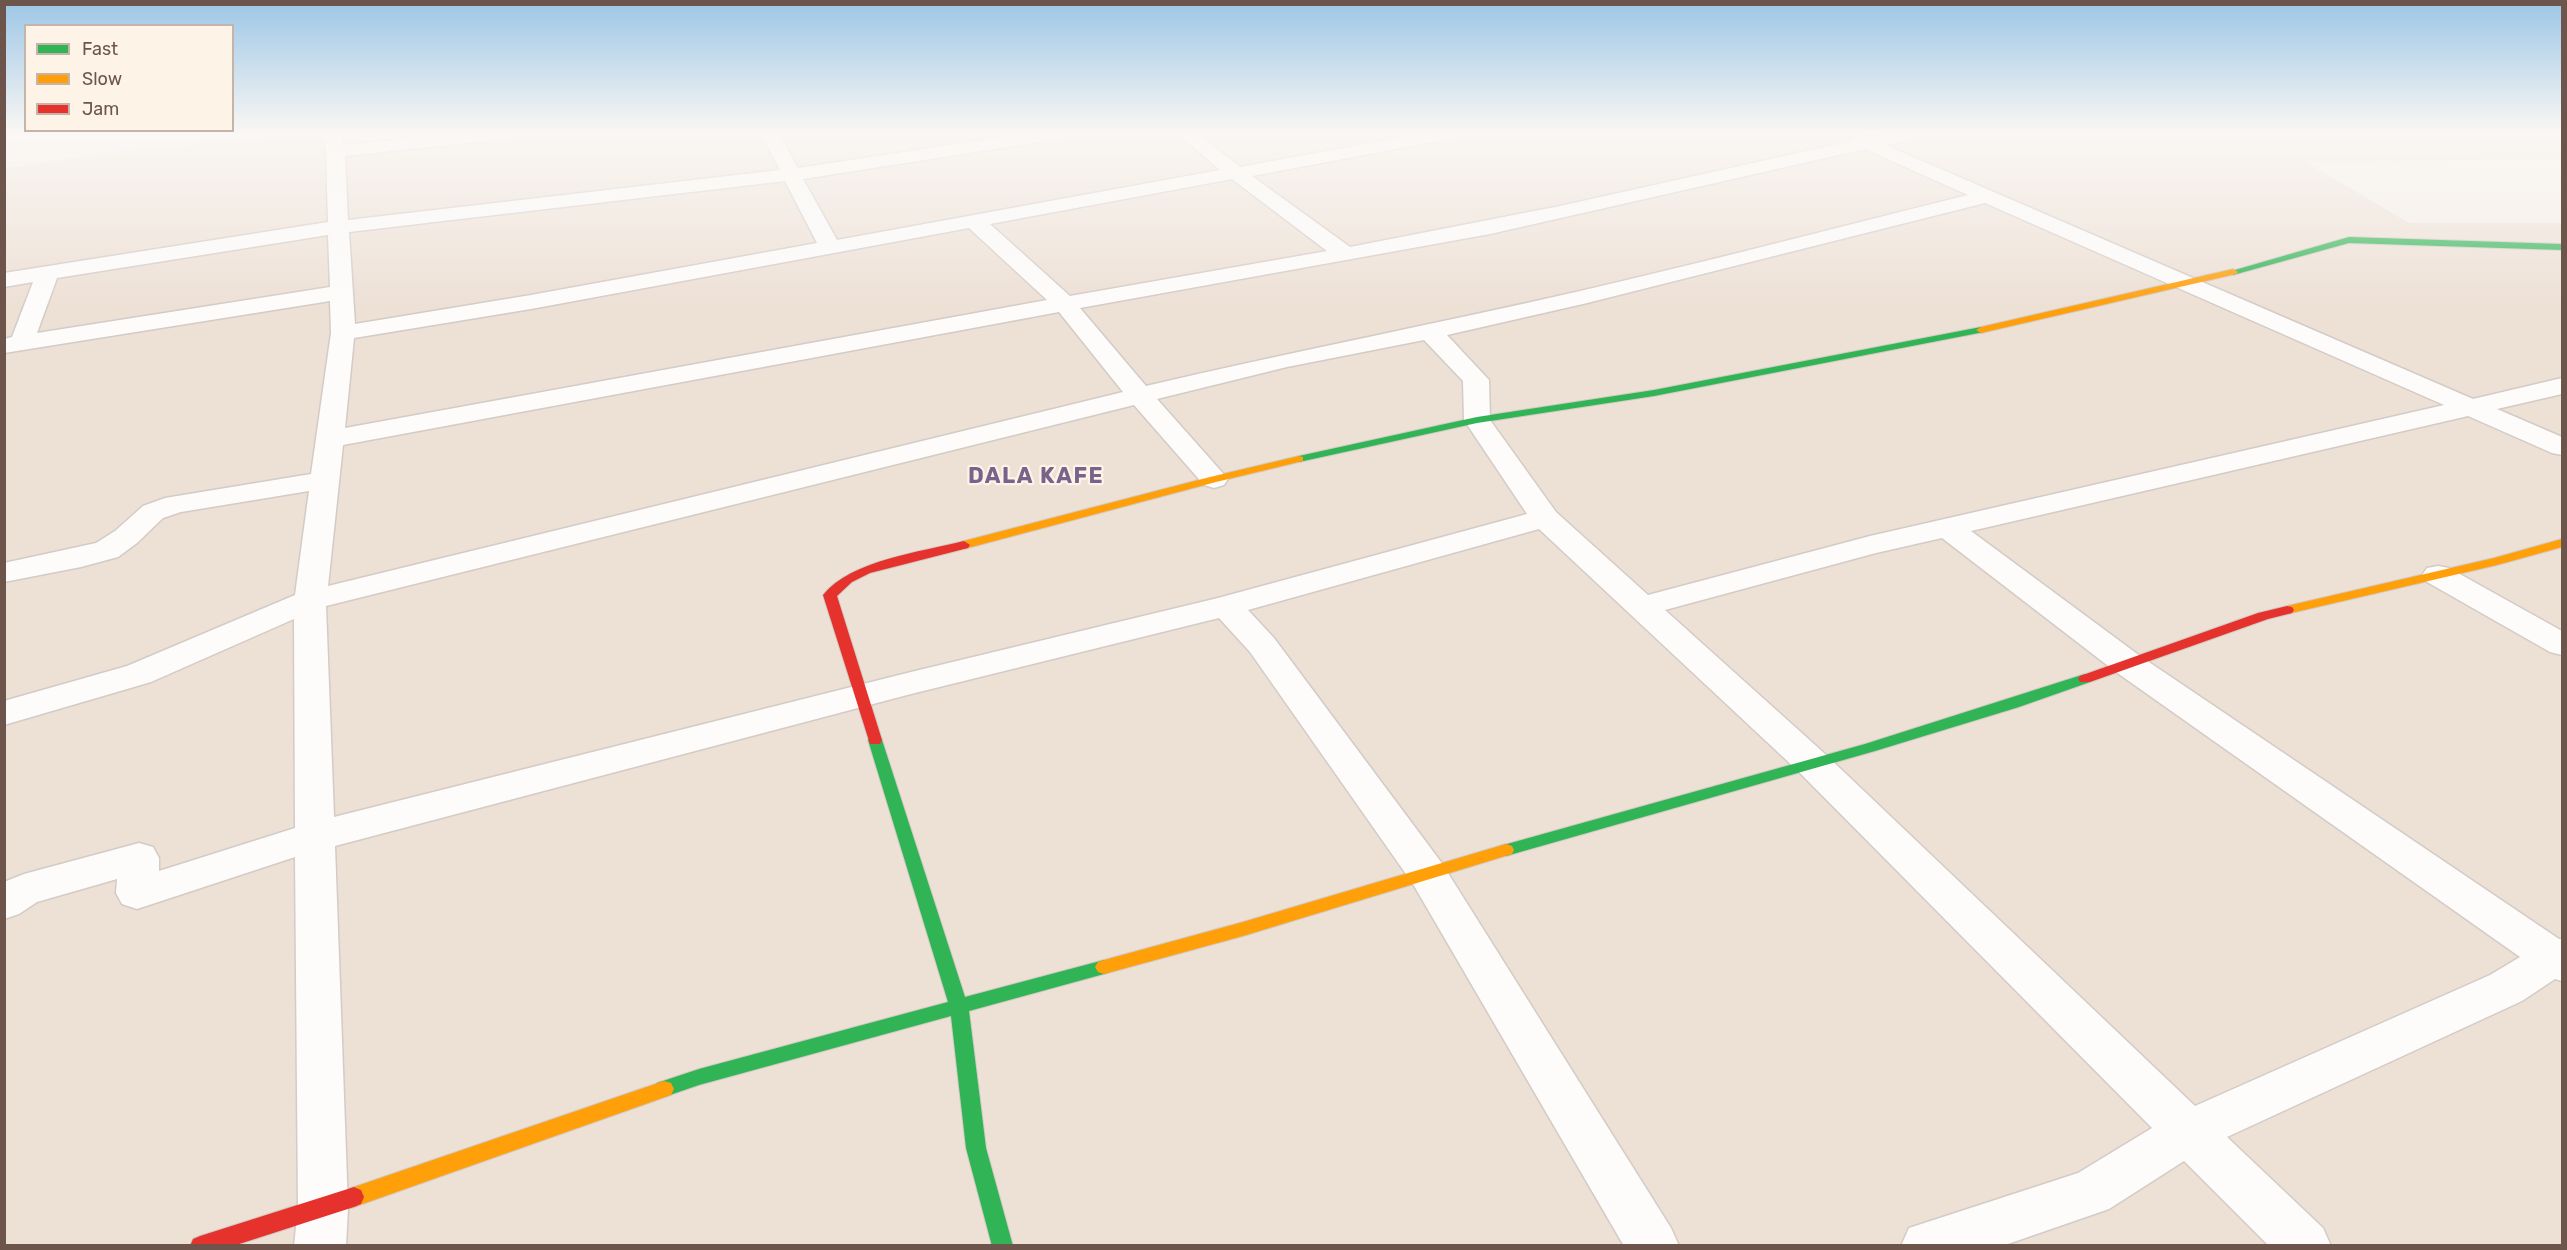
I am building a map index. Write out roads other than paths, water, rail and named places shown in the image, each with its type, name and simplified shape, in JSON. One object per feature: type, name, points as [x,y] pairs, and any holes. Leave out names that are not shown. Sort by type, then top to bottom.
[{"type":"street","points":[[320,1245],[323,1208],[310,600],[343,333],[336,192]]},
{"type":"street","points":[[4,280],[338,227],[639,192]]},
{"type":"street","points":[[800,192],[830,247]]},
{"type":"street","points":[[343,333],[531,302],[1130,192]]},
{"type":"street","points":[[1262,192],[1346,255]]},
{"type":"street","points":[[331,439],[1064,303],[1346,255],[1649,192]]},
{"type":"street","points":[[1980,192],[2562,447]]},
{"type":"street","points":[[4,713],[139,674],[310,600],[448,568],[1287,360],[1430,332],[1756,255],[1988,196]]},
{"type":"street","points":[[974,221],[1064,303],[1140,396],[1214,479]]},
{"type":"street","points":[[1003,1245],[976,1148],[959,1007],[830,595],[847,579],[864,570],[1122,505],[1214,479],[1477,420],[1654,393],[1990,328],[2188,284],[2349,240],[2562,247]]},
{"type":"street","points":[[13,344],[48,273]]},
{"type":"street","points":[[13,344],[341,292]]},
{"type":"street","points":[[1430,332],[1476,380],[1477,420],[1545,518],[1811,762],[2305,1245]]},
{"type":"street","points":[[1641,607],[1870,545],[2562,386]]},
{"type":"street","points":[[4,573],[81,558],[107,550],[126,537],[153,512],[175,504],[326,480]]},
{"type":"street","points":[[4,903],[24,890],[138,858],[137,893],[314,837],[863,695],[1226,606],[1545,518]]},
{"type":"street","points":[[1927,1245],[2091,1192],[2190,1131],[2506,988],[2560,959],[2128,664],[1947,527]]},
{"type":"street","points":[[200,1245],[323,1208],[699,1077],[1243,929],[1618,816],[1994,712],[2263,616],[2562,543]]},
{"type":"street","points":[[2438,575],[2562,645]]},
{"type":"street","points":[[1226,606],[1262,645],[1427,873],[1653,1245]]},
{"type":"district","name":"DALA KAFE","points":[[1036,477]]}]
